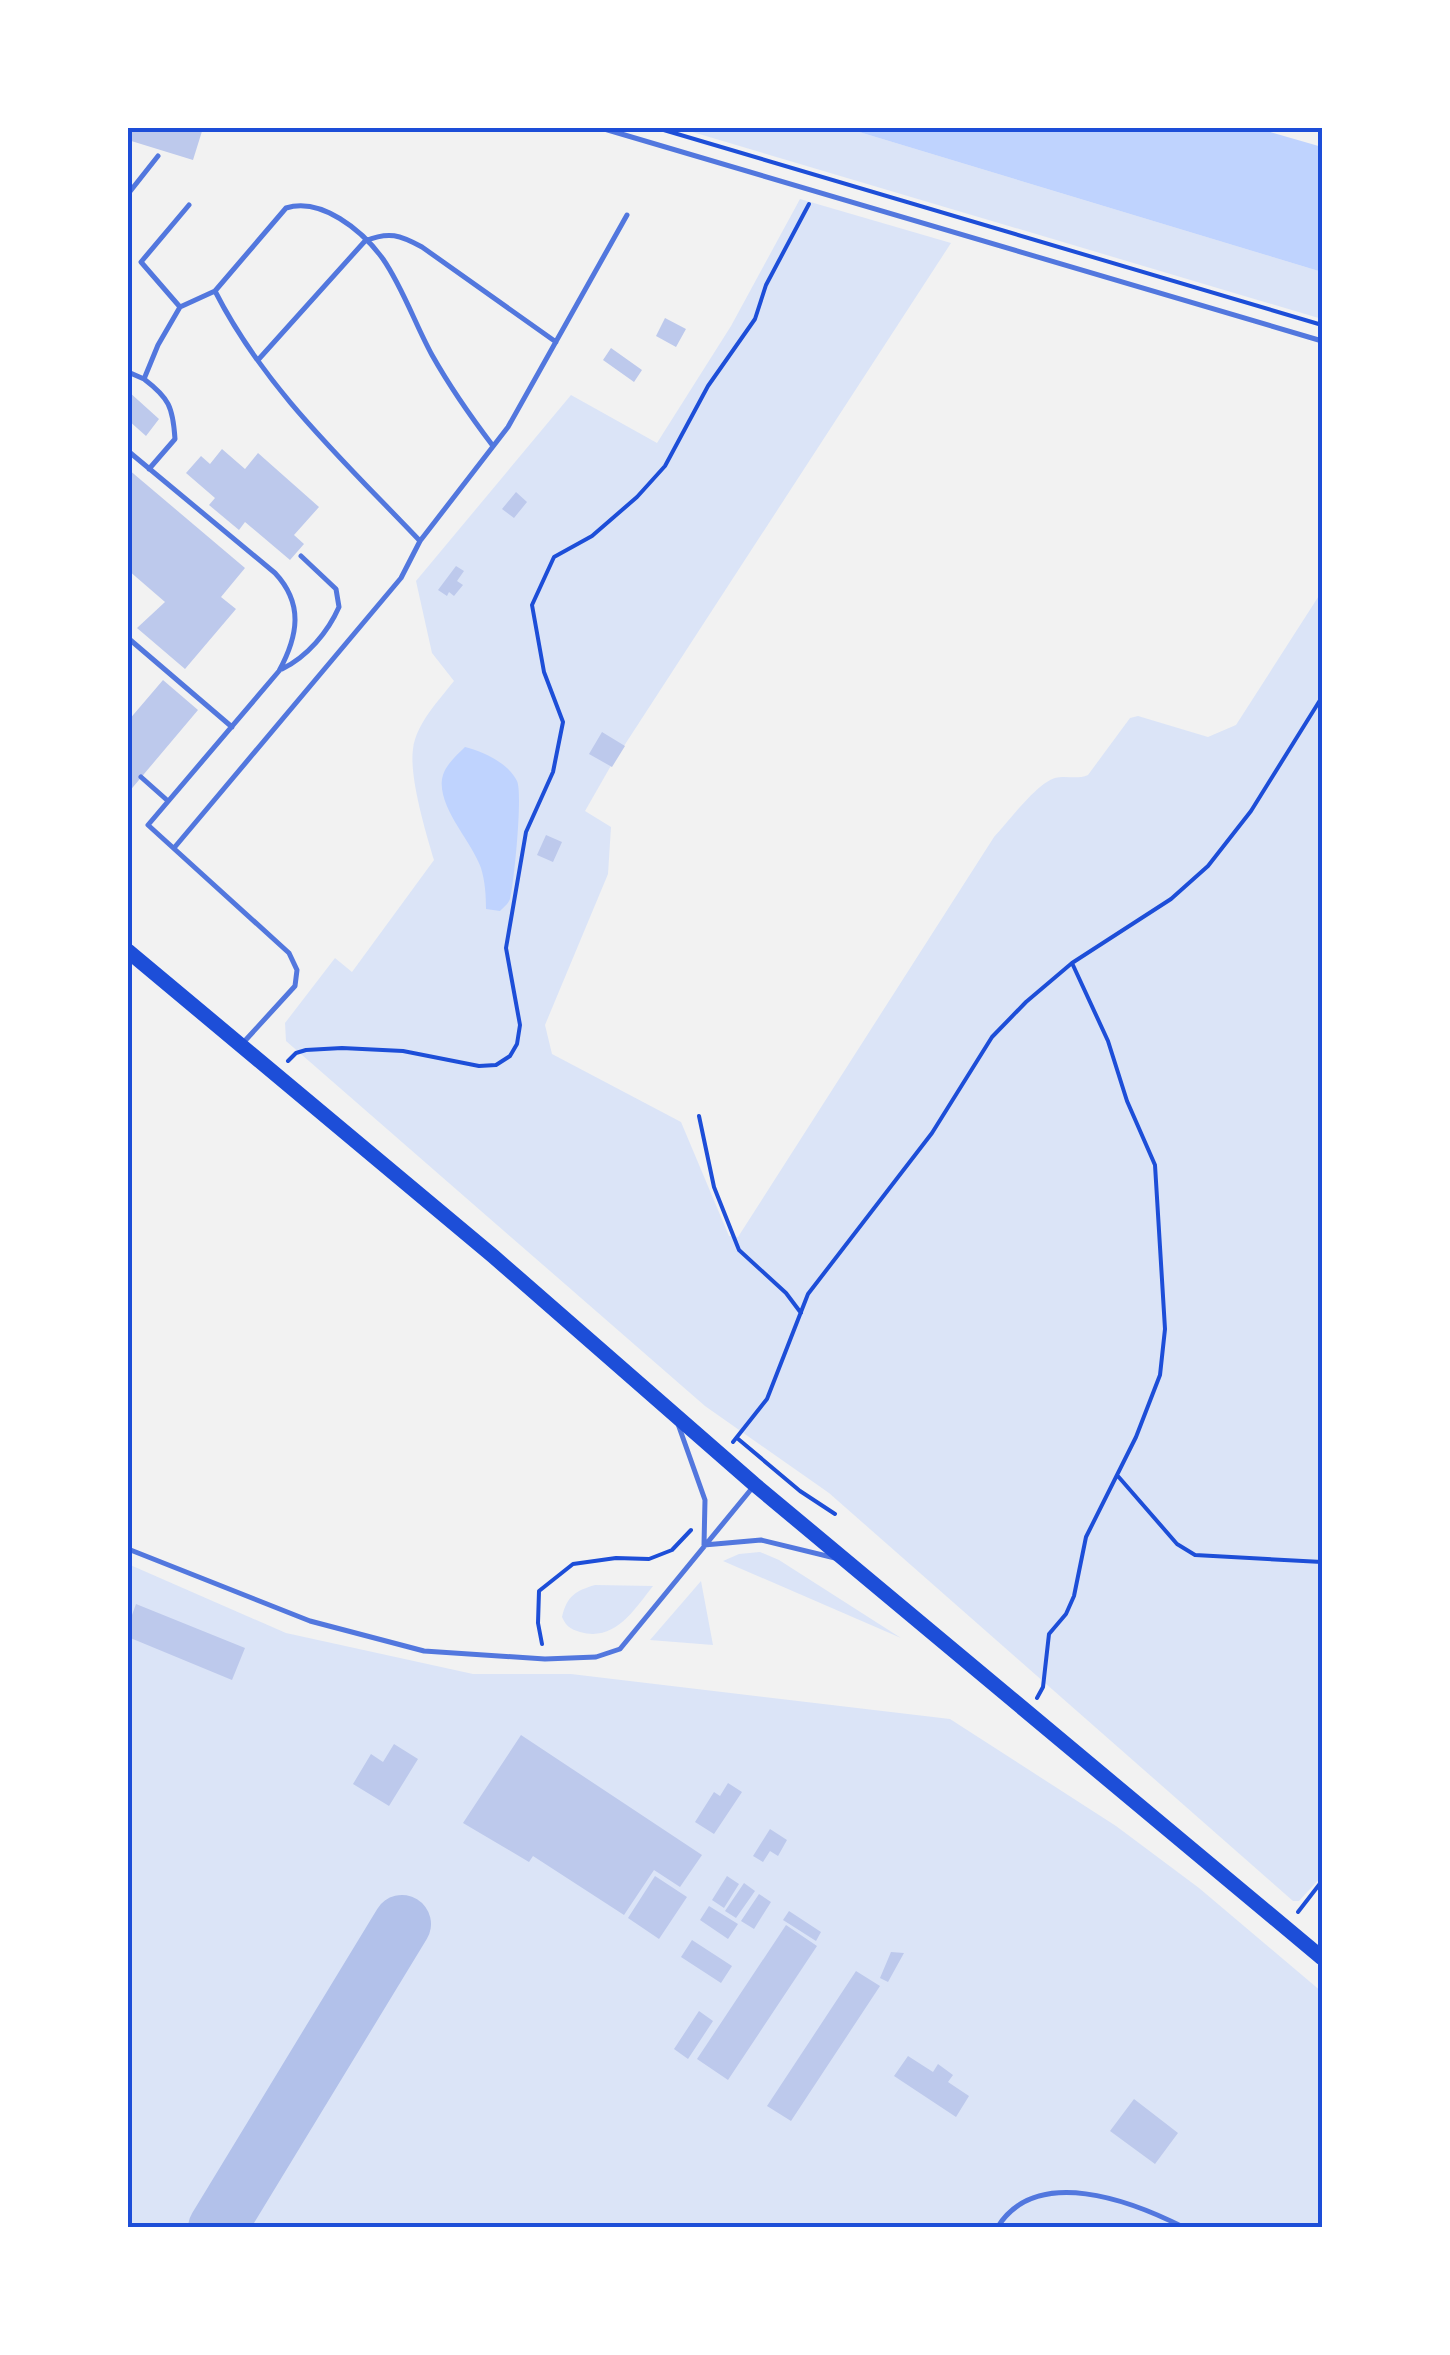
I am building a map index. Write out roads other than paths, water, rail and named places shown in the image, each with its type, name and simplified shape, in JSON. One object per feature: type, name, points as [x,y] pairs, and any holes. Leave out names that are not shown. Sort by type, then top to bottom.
[{"type":"main road","points":[[128,952],[493,1256],[754,1484],[1322,1958]]},
{"type":"lane","points":[[600,128],[1322,341]]},
{"type":"lane","points":[[128,194],[158,156]]},
{"type":"lane","points":[[144,379],[180,307],[215,291],[286,208],[300,204],[318,208],[350,226],[382,258],[432,355],[492,446]]},
{"type":"lane","points":[[180,307],[141,262],[189,205]]},
{"type":"lane","points":[[174,848],[401,578],[420,541],[508,427],[628,215]]},
{"type":"lane","points":[[258,360],[366,241],[385,232],[401,236],[456,269],[556,342]]},
{"type":"lane","points":[[215,291],[232,326],[282,393],[420,541]]},
{"type":"lane","points":[[128,372],[165,395],[173,416],[175,439],[150,469]]},
{"type":"lane","points":[[128,451],[275,573],[296,606],[292,648],[280,670],[148,825],[288,952],[297,970],[295,986],[240,1046]]},
{"type":"lane","points":[[280,670],[296,662],[317,641],[339,607],[336,588],[301,556]]},
{"type":"lane","points":[[128,638],[232,728]]},
{"type":"lane","points":[[141,777],[168,801]]},
{"type":"lane","points":[[674,1414],[705,1500],[704,1545]]},
{"type":"lane","points":[[128,1549],[310,1621],[424,1651],[545,1659],[596,1657],[620,1650],[754,1484]]},
{"type":"lane","points":[[704,1545],[761,1540],[848,1561]]},
{"type":"lane","points":[[997,2228],[1007,2212],[1047,2193],[1084,2194],[1142,2206],[1184,2228]]},
{"type":"water","points":[[846,128],[1256,128],[1322,147],[1322,272]]},
{"type":"water","points":[[465,747],[508,769],[519,789],[514,876],[510,899],[500,911],[486,909],[481,868],[450,813],[442,790],[445,770]]}]
